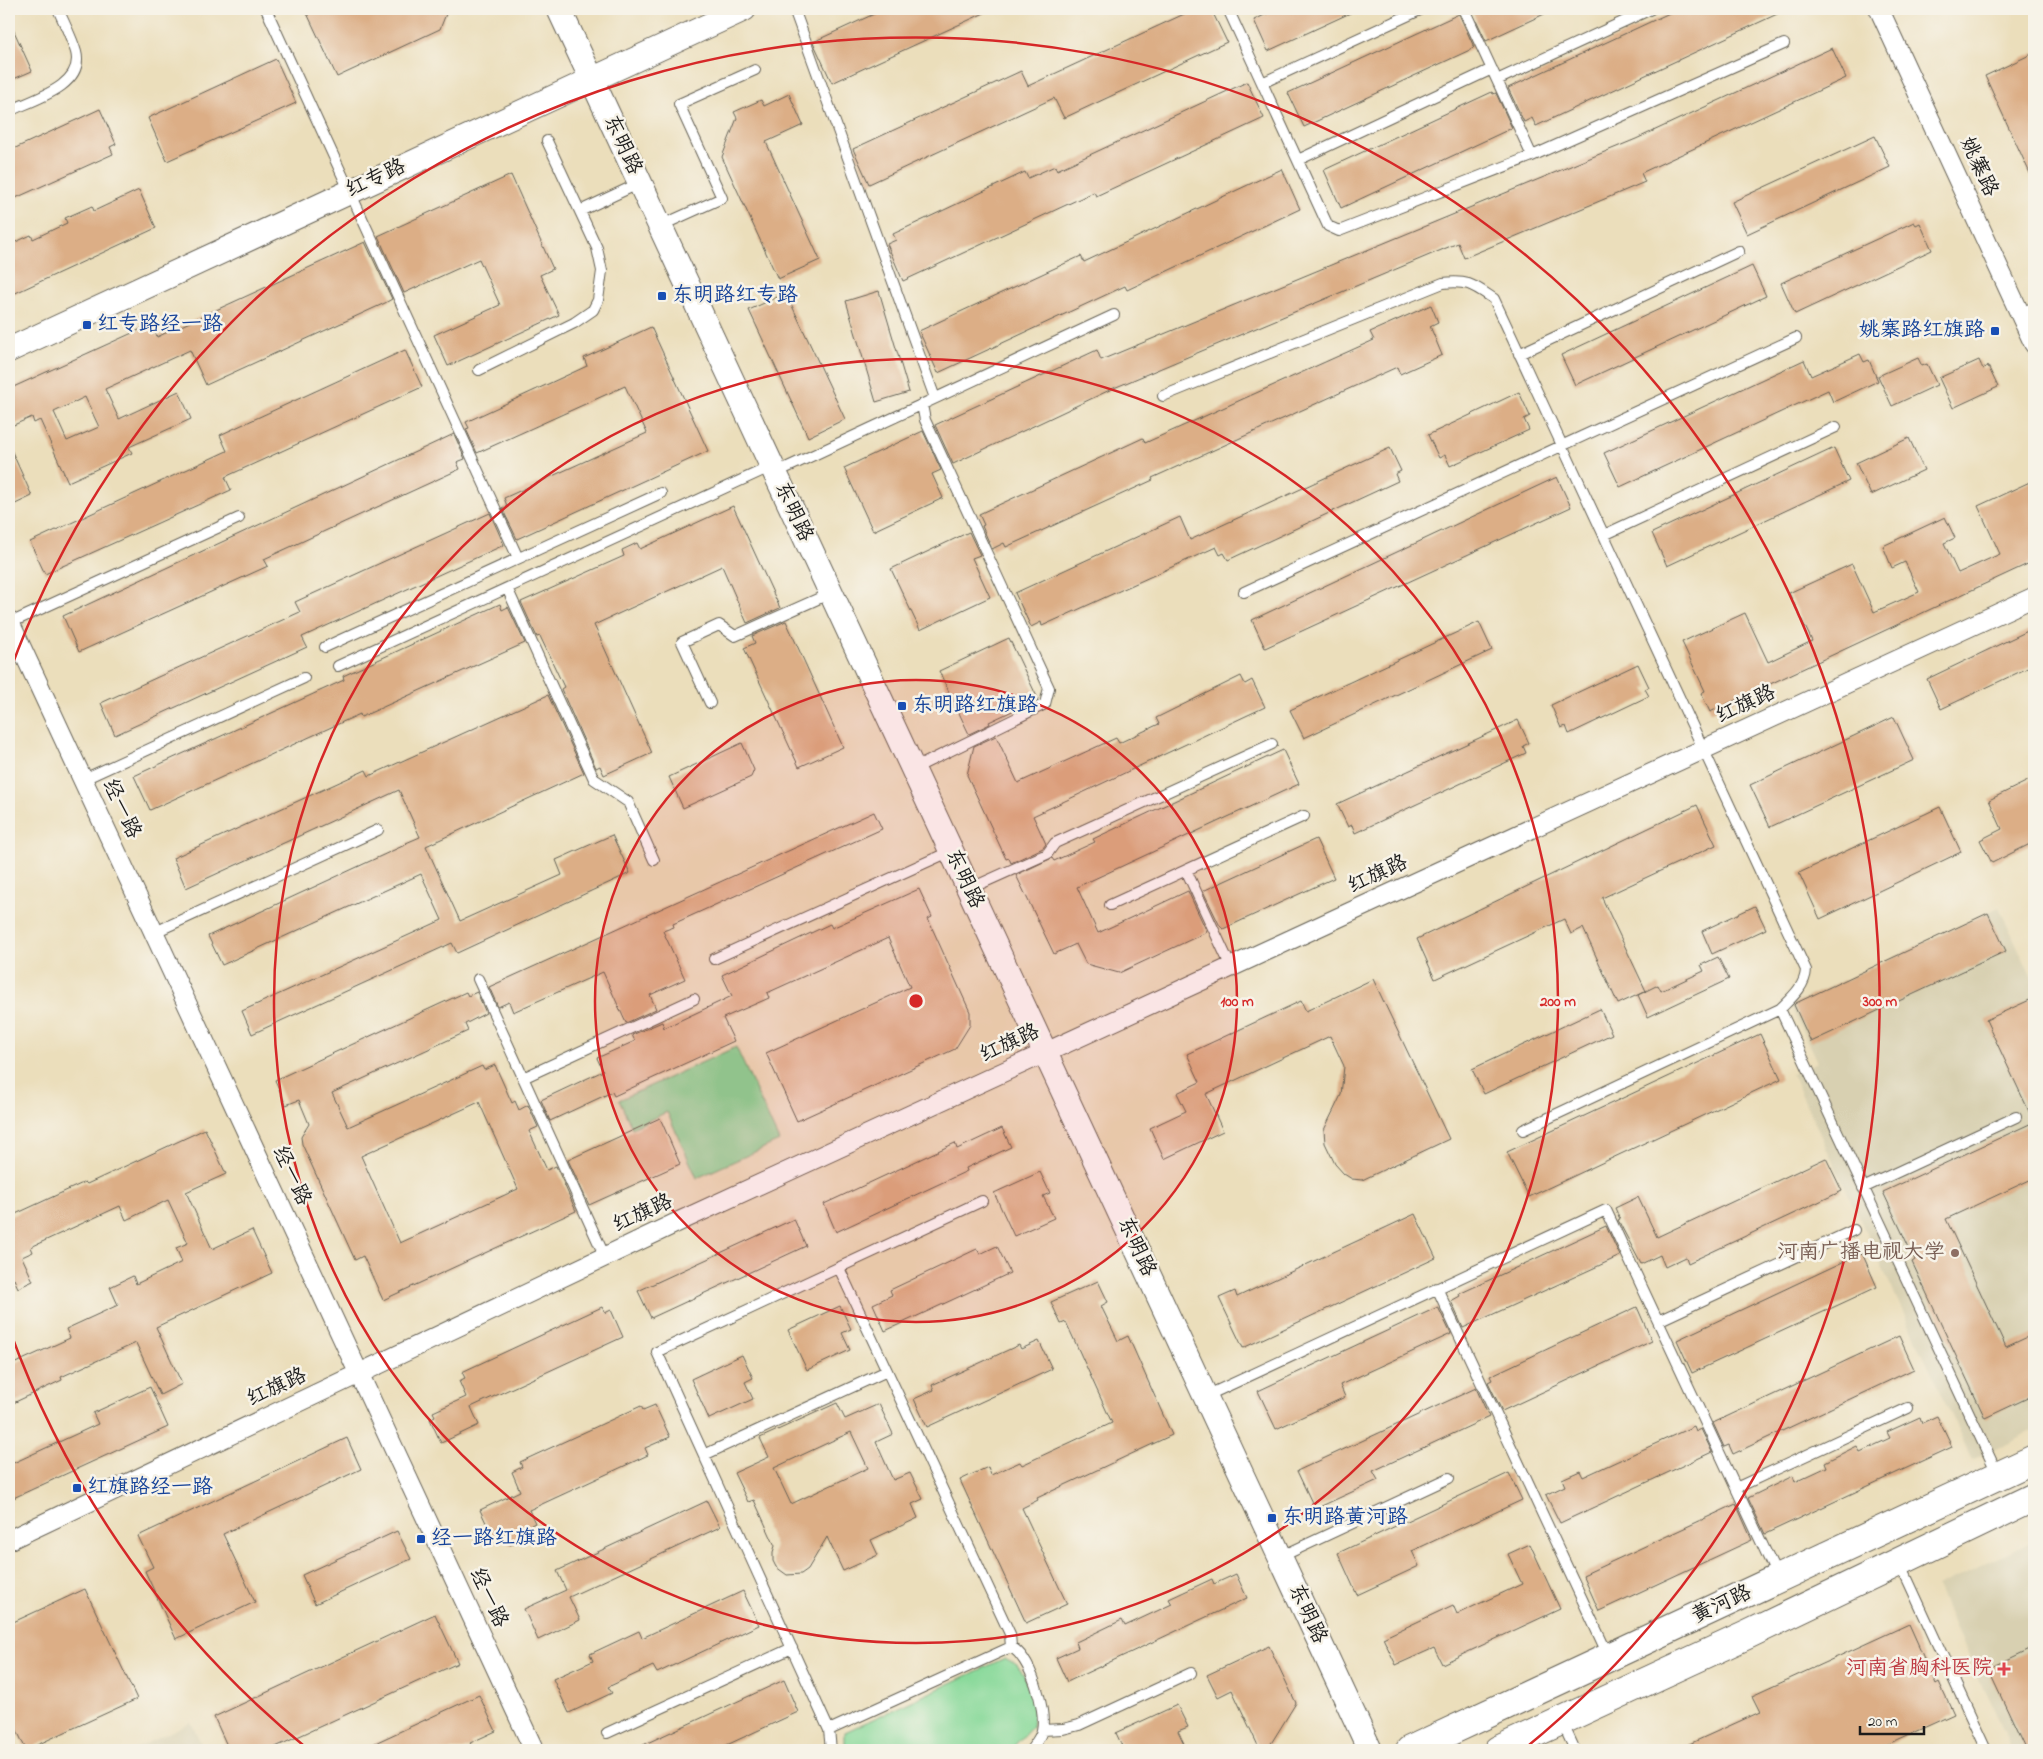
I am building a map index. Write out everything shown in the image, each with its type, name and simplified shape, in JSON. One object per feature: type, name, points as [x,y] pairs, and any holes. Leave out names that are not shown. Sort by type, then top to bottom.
[{"type":"main road","name":"黄河路","points":[[1410,1750],[2034,1459]]},
{"type":"main road","name":"黄河路","points":[[1498,1750],[2034,1498]]},
{"type":"street","name":"东明路","points":[[559,9],[1370,1750]]},
{"type":"street","name":"红专路","points":[[9,350],[744,9]]},
{"type":"street","name":"姚寨路","points":[[1879,9],[2027,311],[2034,344]]},
{"type":"street","name":"红旗路","points":[[9,1540],[605,1257],[2034,597]]},
{"type":"street","name":"经一路","points":[[9,622],[534,1750]]},
{"type":"lane","points":[[9,111],[56,90],[72,77],[76,68],[76,53],[58,9]]},
{"type":"lane","points":[[266,9],[518,558]]},
{"type":"lane","points":[[794,9],[935,398]]},
{"type":"lane","points":[[1228,9],[1328,226],[1339,231],[1532,156],[1784,44]]},
{"type":"lane","points":[[1262,83],[1422,9]]},
{"type":"lane","points":[[1464,9],[1532,156]]},
{"type":"lane","points":[[1497,80],[1652,9]]},
{"type":"lane","points":[[1298,160],[1492,69]]},
{"type":"lane","points":[[660,226],[722,198],[679,104],[755,70]]},
{"type":"lane","points":[[478,370],[574,324],[593,310],[598,300],[602,271],[597,248],[547,141]]},
{"type":"lane","points":[[580,211],[640,183]]},
{"type":"lane","points":[[1519,354],[1739,251]]},
{"type":"lane","points":[[1163,396],[1443,282],[1460,281],[1474,286],[1494,299],[1806,970],[1806,978],[1799,990],[1780,1009],[1523,1130]]},
{"type":"lane","points":[[338,666],[507,588],[922,405],[1114,315]]},
{"type":"lane","points":[[1244,592],[1796,338]]},
{"type":"lane","points":[[913,769],[1046,704],[1049,688],[925,420],[922,405]]},
{"type":"lane","points":[[1604,535],[1836,427]]},
{"type":"lane","points":[[324,647],[661,493]]},
{"type":"lane","points":[[9,622],[240,518]]},
{"type":"lane","points":[[507,588],[594,779],[628,802],[654,860]]},
{"type":"lane","points":[[710,703],[682,642],[719,625],[735,636],[831,593]]},
{"type":"lane","points":[[82,780],[304,678]]},
{"type":"lane","points":[[969,889],[1047,854],[1055,843],[1272,744]]},
{"type":"lane","points":[[1110,905],[1304,816]]},
{"type":"lane","points":[[153,933],[378,830]]},
{"type":"lane","points":[[714,959],[951,851]]},
{"type":"lane","points":[[1186,870],[1231,967]]},
{"type":"lane","points":[[478,979],[605,1257]]},
{"type":"lane","points":[[523,1078],[694,999]]},
{"type":"lane","points":[[1780,1009],[1998,1476]]},
{"type":"lane","points":[[1864,1188],[2016,1117]]},
{"type":"lane","points":[[831,1750],[830,1730],[657,1352],[982,1201]]},
{"type":"lane","points":[[1206,1396],[1606,1210],[1778,1579]]},
{"type":"lane","points":[[1658,1321],[1854,1230]]},
{"type":"lane","points":[[839,1268],[1010,1634],[1011,1647]]},
{"type":"lane","points":[[1437,1288],[1609,1658]]},
{"type":"lane","points":[[704,1455],[887,1371]]},
{"type":"lane","points":[[1736,1488],[1908,1408]]},
{"type":"lane","points":[[1280,1557],[1449,1478]]},
{"type":"lane","points":[[1900,1562],[1986,1750]]},
{"type":"lane","points":[[830,1730],[1011,1647],[1016,1649],[1026,1660],[1041,1704],[1042,1730],[1030,1750]]},
{"type":"lane","points":[[606,1733],[792,1648]]},
{"type":"lane","points":[[1042,1730],[1063,1729],[1079,1725],[1191,1673]]},
{"type":"lane","points":[[1561,1721],[1575,1750]]},
{"type":"shaded area","name":"河南广播电视大学","points":[[1999,907],[2034,982],[2034,1431],[1972,1460],[1792,1074],[1817,1062],[1790,1005]]},
{"type":"shaded area","name":"河南省胸科医院","points":[[2034,1541],[2034,1750],[2012,1750],[1936,1587]]},
{"type":"shaded area","points":[[191,1722],[204,1750],[133,1750]]},
{"type":"green space","points":[[736,1047],[779,1141],[697,1178],[667,1112],[632,1128],[619,1100]]},
{"type":"green space","points":[[1005,1658],[1017,1665],[1024,1675],[1034,1708],[1032,1727],[1010,1750],[845,1750],[845,1732]]},
{"type":"building","points":[[305,9],[448,9],[440,29],[337,77]]},
{"type":"building","points":[[885,9],[993,9],[832,83],[813,42]]},
{"type":"building","points":[[1195,9],[1211,9],[1227,42],[1064,118],[1054,98],[869,184],[853,149],[1021,71],[1028,86]]},
{"type":"building","points":[[1277,9],[1359,9],[1268,51],[1254,20]]},
{"type":"building","points":[[1471,9],[1555,9],[1486,41]]},
{"type":"building","points":[[1678,9],[1788,9],[1536,126],[1532,118],[1524,122],[1508,88]]},
{"type":"building","points":[[1459,14],[1474,47],[1472,49],[1304,127],[1288,93]]},
{"type":"building","points":[[9,20],[32,71],[9,81]]},
{"type":"building","points":[[1832,48],[1846,78],[1641,173],[1645,182],[1464,258],[1458,243],[1114,388],[953,464],[935,425],[1097,350],[1101,360],[1636,139]]},
{"type":"building","points":[[2034,53],[2034,182],[1985,76]]},
{"type":"building","points":[[276,59],[296,103],[167,161],[148,118]]},
{"type":"building","points":[[1247,82],[1264,118],[1096,196],[1094,192],[903,281],[887,244],[896,240],[893,234],[1025,172],[1028,178],[1055,166],[1057,170]]},
{"type":"building","points":[[1492,92],[1493,94],[1496,93],[1512,128],[1341,208],[1324,170]]},
{"type":"building","points":[[789,94],[803,125],[766,142],[820,260],[778,279],[722,157],[737,118],[734,112],[761,100],[764,106]]},
{"type":"building","points":[[100,109],[116,144],[110,147],[113,154],[9,201],[9,151]]},
{"type":"building","points":[[1875,136],[1890,167],[1747,234],[1732,202]]},
{"type":"building","points":[[1282,169],[1300,209],[1127,290],[1125,286],[938,373],[919,331],[1081,256],[1084,262]]},
{"type":"building","points":[[511,175],[553,269],[540,275],[559,315],[448,366],[434,335],[500,305],[479,259],[404,293],[378,236]]},
{"type":"building","points":[[139,190],[156,228],[9,296],[9,245],[31,235],[33,239],[67,223],[65,218],[92,206],[94,211]]},
{"type":"building","points":[[1914,222],[1916,225],[1920,223],[1932,250],[1795,314],[1781,283]]},
{"type":"building","points":[[365,242],[392,299],[206,385],[190,350],[105,389],[119,419],[179,391],[191,419],[129,447],[132,453],[68,482],[40,420],[34,423],[32,417],[9,427],[9,389],[152,324],[157,337]],"holes":[[[85,397],[99,427],[67,441],[54,412]]]},
{"type":"building","points":[[1752,266],[1766,296],[1575,385],[1561,355]]},
{"type":"building","points":[[879,291],[909,392],[876,402],[846,301]]},
{"type":"building","points":[[786,293],[845,419],[808,437],[749,310]]},
{"type":"building","points":[[1431,305],[1438,322],[1430,326],[1442,355],[1400,374],[1397,367],[1152,478],[1153,480],[1006,547],[1004,543],[992,549],[979,514],[1143,438],[1145,443],[1374,340],[1370,332]]},
{"type":"building","points":[[651,327],[708,451],[517,539],[502,508],[507,506],[504,498],[647,433],[625,386],[477,453],[466,429],[469,428],[466,422],[587,366],[584,358]]},
{"type":"building","points":[[405,350],[422,387],[225,477],[231,490],[45,574],[30,542],[227,451],[220,435]]},
{"type":"building","points":[[1860,354],[1864,362],[1869,360],[1878,381],[1833,402],[1828,390],[1620,487],[1604,453],[1804,360],[1811,376]]},
{"type":"building","points":[[1918,358],[1922,366],[1927,364],[1937,385],[1892,406],[1878,376]]},
{"type":"building","points":[[1979,360],[1983,369],[1988,366],[1998,387],[1953,408],[1939,378]]},
{"type":"building","points":[[1519,392],[1530,416],[1524,419],[1529,430],[1450,466],[1445,455],[1439,458],[1428,435]]},
{"type":"building","points":[[923,431],[941,470],[932,474],[943,498],[873,531],[844,468]]},
{"type":"building","points":[[454,434],[465,459],[457,462],[460,469],[264,559],[268,566],[79,652],[63,616]]},
{"type":"building","points":[[1909,438],[1924,470],[1871,495],[1856,463]]},
{"type":"building","points":[[9,445],[32,496],[9,507]]},
{"type":"building","points":[[1390,448],[1401,471],[1395,474],[1398,481],[1228,560],[1224,553],[1220,555],[1216,547],[1042,626],[1041,622],[1031,627],[1015,593],[1180,517],[1190,540]]},
{"type":"building","points":[[1834,448],[1849,481],[1667,566],[1652,533]]},
{"type":"building","points":[[1557,477],[1571,507],[1265,648],[1252,620]]},
{"type":"building","points":[[2034,480],[2034,561],[1710,712],[1701,693],[1705,691],[1682,642],[1745,613],[1768,662],[1812,641],[1789,593],[1852,564],[1874,612],[1919,592],[1905,562],[1892,568],[1883,546],[1945,517],[1955,538],[1944,543],[1958,573],[2000,554],[1978,506]]},
{"type":"building","points":[[733,506],[780,608],[747,623],[722,566],[594,625],[652,753],[604,775],[600,766],[596,768],[561,689],[564,687],[540,636],[537,637],[521,602],[624,556],[622,550],[637,543],[640,549]]},
{"type":"building","points":[[490,513],[504,545],[302,637],[307,647],[115,735],[101,703],[300,612],[295,602]]},
{"type":"building","points":[[969,532],[980,555],[972,558],[990,597],[920,630],[891,569]]},
{"type":"building","points":[[500,604],[502,610],[508,607],[525,643],[361,717],[360,714],[150,810],[134,776],[344,680],[343,676]]},
{"type":"building","points":[[786,621],[843,747],[799,767],[744,648],[755,643],[752,636]]},
{"type":"building","points":[[1479,622],[1492,650],[1304,738],[1290,710]]},
{"type":"building","points":[[2034,628],[2034,665],[1941,709],[1927,679]]},
{"type":"building","points":[[1009,638],[1038,699],[989,722],[990,724],[969,734],[939,671]]},
{"type":"building","points":[[1638,664],[1649,687],[1645,689],[1649,696],[1569,734],[1566,726],[1561,728],[1551,705]]},
{"type":"building","points":[[1241,676],[1245,684],[1252,680],[1265,707],[1033,816],[1046,844],[1043,848],[1011,863],[1009,858],[1006,859],[967,775],[974,746],[996,736],[1018,783],[1116,738],[1119,743],[1159,724],[1156,718]]},
{"type":"building","points":[[548,695],[584,773],[426,846],[460,921],[562,875],[556,860],[612,835],[630,873],[457,953],[452,943],[252,1034],[242,1011],[442,920],[421,874],[222,965],[208,936],[420,837],[399,790],[186,888],[173,858],[366,770],[369,776]]},
{"type":"building","points":[[1894,717],[1914,760],[1770,827],[1750,785]]},
{"type":"building","points":[[1518,720],[1529,743],[1523,746],[1526,753],[1355,833],[1352,825],[1348,827],[1337,804]]},
{"type":"building","points":[[742,743],[754,770],[751,777],[683,808],[669,777]]},
{"type":"building","points":[[1283,750],[1299,784],[1077,887],[1098,933],[1188,891],[1207,932],[1119,973],[1086,964],[1076,944],[1054,954],[1016,875],[1052,858],[1054,861],[1095,842],[1093,839]]},
{"type":"building","points":[[2034,778],[2034,842],[1992,863],[1980,840],[2002,829],[1989,800]]},
{"type":"building","points":[[1697,805],[1716,845],[1602,898],[1646,991],[1618,1004],[1583,928],[1571,934],[1564,919],[1435,979],[1417,939]]},
{"type":"building","points":[[1940,807],[1961,852],[1820,919],[1799,873]]},
{"type":"building","points":[[874,812],[882,829],[673,924],[674,927],[663,931],[685,979],[650,995],[656,1009],[626,1023],[603,972],[513,1012],[509,1002],[498,1007],[489,987]]},
{"type":"building","points":[[1316,839],[1334,878],[1223,929],[1220,926],[1203,891]]},
{"type":"building","points":[[919,889],[932,917],[928,919],[970,1012],[970,1025],[955,1049],[797,1121],[766,1053],[910,987],[888,938],[767,993],[769,998],[723,1018],[734,1041],[614,1096],[612,1092],[550,1121],[541,1100],[603,1071],[597,1058],[635,1041],[632,1035],[662,1022],[664,1028],[732,996],[722,975],[830,924],[832,928]]},
{"type":"building","points":[[1755,906],[1766,929],[1712,954],[1702,931]]},
{"type":"building","points":[[1988,913],[2006,951],[1811,1042],[1794,1005],[1796,1003]]},
{"type":"building","points":[[1718,957],[1729,979],[1648,1017],[1638,995],[1658,985],[1661,991],[1704,971],[1701,965]]},
{"type":"building","points":[[1373,979],[1449,1139],[1362,1180],[1352,1179],[1344,1174],[1335,1164],[1325,1143],[1324,1130],[1341,1095],[1344,1066],[1330,1036],[1206,1094],[1223,1131],[1164,1159],[1150,1128],[1186,1111],[1177,1093],[1200,1082],[1187,1054],[1301,1001],[1306,1011]]},
{"type":"building","points":[[466,992],[468,996],[477,992],[486,1013],[465,1024],[468,1031],[332,1093],[348,1127],[482,1066],[484,1070],[495,1065],[512,1103],[515,1101],[519,1110],[528,1105],[538,1127],[529,1131],[547,1170],[556,1166],[576,1211],[383,1300],[363,1256],[355,1260],[302,1144],[301,1137],[309,1124],[299,1100],[286,1105],[275,1080]],"holes":[[[479,1102],[518,1189],[400,1243],[361,1156]]]},
{"type":"building","points":[[2034,998],[2034,1122],[1986,1020]]},
{"type":"building","points":[[1600,1009],[1612,1034],[1484,1094],[1472,1069]]},
{"type":"building","points":[[1760,1034],[1781,1079],[1529,1197],[1507,1152]]},
{"type":"building","points":[[660,1118],[680,1164],[589,1205],[568,1160]]},
{"type":"building","points":[[2034,1122],[2034,1178],[1946,1219],[2006,1347],[2034,1334],[2034,1395],[1985,1418],[1912,1262],[1915,1260],[1883,1192]]},
{"type":"building","points":[[1002,1128],[1011,1147],[966,1168],[967,1171],[836,1232],[824,1204],[955,1143],[957,1149]]},
{"type":"building","points":[[205,1129],[226,1174],[186,1192],[212,1249],[252,1230],[272,1273],[156,1327],[182,1384],[160,1395],[136,1343],[61,1377],[62,1380],[9,1405],[9,1366],[70,1338],[66,1329],[118,1305],[110,1287],[133,1276],[136,1284],[182,1262],[176,1248],[188,1243],[168,1200],[126,1220],[120,1206],[31,1247],[33,1252],[22,1257],[33,1281],[18,1288],[14,1279],[9,1281],[9,1217],[85,1182],[87,1184]]},
{"type":"building","points":[[1826,1158],[1842,1191],[1688,1263],[1686,1257],[1665,1267],[1660,1255],[1641,1264],[1618,1220],[1620,1219],[1615,1208],[1638,1197],[1657,1237]]},
{"type":"building","points":[[1040,1172],[1050,1193],[1043,1196],[1054,1218],[1014,1236],[994,1193]]},
{"type":"building","points":[[1415,1214],[1436,1258],[1243,1348],[1219,1298],[1235,1291],[1237,1297]]},
{"type":"building","points":[[794,1219],[806,1246],[651,1318],[638,1291]]},
{"type":"building","points":[[1606,1226],[1620,1256],[1463,1328],[1451,1301],[1460,1296],[1459,1294]]},
{"type":"building","points":[[997,1246],[1010,1273],[885,1331],[873,1304],[892,1295],[890,1290],[977,1249],[980,1254]]},
{"type":"building","points":[[1862,1253],[1877,1287],[1692,1373],[1677,1340]]},
{"type":"building","points":[[1098,1281],[1108,1302],[1101,1306],[1118,1341],[1128,1336],[1172,1435],[1037,1498],[1038,1500],[1022,1508],[1067,1604],[1026,1623],[960,1480],[988,1467],[991,1475],[1020,1462],[1022,1465],[1112,1423],[1066,1322],[1061,1324],[1051,1302]]},
{"type":"building","points":[[840,1306],[851,1329],[842,1333],[850,1350],[807,1370],[788,1330]]},
{"type":"building","points":[[602,1307],[605,1313],[611,1310],[623,1337],[471,1407],[479,1425],[441,1443],[430,1419],[435,1416],[433,1412],[466,1397],[459,1381],[465,1378],[462,1372]]},
{"type":"building","points":[[1438,1307],[1451,1334],[1340,1385],[1345,1397],[1276,1429],[1258,1391]]},
{"type":"building","points":[[1637,1307],[1652,1341],[1502,1411],[1488,1382],[1492,1380],[1490,1376]]},
{"type":"building","points":[[1899,1336],[1914,1369],[1733,1454],[1729,1445],[1724,1447],[1713,1423]]},
{"type":"building","points":[[1039,1341],[1052,1369],[927,1427],[914,1399],[934,1390],[932,1385],[1019,1345],[1021,1349]]},
{"type":"building","points":[[742,1355],[753,1378],[745,1382],[753,1399],[709,1419],[691,1379]]},
{"type":"building","points":[[150,1387],[168,1427],[9,1500],[9,1465],[98,1424],[93,1413]]},
{"type":"building","points":[[1476,1388],[1489,1417],[1373,1471],[1378,1480],[1315,1509],[1297,1471]]},
{"type":"building","points":[[837,1403],[845,1419],[879,1404],[893,1434],[876,1442],[893,1480],[910,1473],[923,1499],[912,1504],[918,1518],[871,1540],[878,1555],[843,1571],[827,1537],[808,1569],[801,1574],[787,1575],[776,1567],[773,1561],[775,1546],[754,1500],[748,1502],[734,1473],[769,1457],[760,1438]],"holes":[[[851,1432],[868,1468],[791,1504],[774,1468]]]},
{"type":"building","points":[[655,1405],[670,1437],[645,1448],[648,1455],[529,1510],[535,1523],[525,1528],[529,1537],[510,1545],[506,1537],[495,1542],[480,1510],[520,1491],[512,1472],[522,1467],[520,1462],[641,1406],[643,1410]]},
{"type":"building","points":[[1937,1416],[1952,1447],[1765,1534],[1748,1498],[1793,1476],[1795,1482],[1827,1467],[1825,1462],[1857,1446],[1860,1452],[1890,1438],[1887,1432],[1920,1417],[1922,1423]]},
{"type":"building","points":[[1694,1426],[1696,1431],[1701,1429],[1712,1452],[1560,1523],[1546,1495],[1565,1486],[1562,1479],[1580,1471],[1583,1477]]},
{"type":"building","points":[[347,1438],[361,1469],[223,1534],[255,1602],[176,1639],[145,1571],[153,1567],[138,1536]]},
{"type":"building","points":[[1509,1473],[1522,1500],[1412,1551],[1419,1566],[1357,1595],[1338,1553]]},
{"type":"building","points":[[707,1501],[720,1527],[569,1597],[580,1620],[538,1640],[524,1609],[566,1590],[557,1571]]},
{"type":"building","points":[[1736,1504],[1752,1540],[1599,1611],[1583,1575]]},
{"type":"building","points":[[397,1531],[411,1559],[315,1604],[302,1575]]},
{"type":"building","points":[[1530,1544],[1560,1609],[1442,1664],[1434,1648],[1396,1665],[1383,1638],[1453,1605],[1457,1614],[1522,1584],[1508,1554]]},
{"type":"building","points":[[1236,1574],[1247,1598],[1067,1682],[1056,1658],[1078,1648],[1076,1642],[1122,1620],[1125,1626],[1172,1604],[1169,1599],[1212,1579],[1214,1584]]},
{"type":"building","points":[[85,1589],[137,1699],[26,1750],[9,1713],[9,1624]]},
{"type":"building","points":[[743,1591],[759,1625],[657,1673],[653,1666],[608,1687],[612,1693],[569,1713],[553,1679],[593,1661],[590,1654],[639,1631],[642,1638]]},
{"type":"building","points":[[435,1614],[458,1663],[269,1750],[229,1750],[214,1717]]},
{"type":"building","points":[[1909,1624],[1936,1684],[1939,1682],[1954,1714],[1875,1750],[1676,1750],[1760,1712],[1752,1696]]},
{"type":"building","points":[[1269,1646],[1296,1703],[1267,1750],[1260,1750],[1232,1690],[1218,1697],[1207,1675]]},
{"type":"building","points":[[2034,1647],[2034,1750],[2026,1750],[1988,1669]]},
{"type":"building","points":[[784,1680],[798,1712],[716,1750],[632,1750]]},
{"type":"building","points":[[479,1695],[496,1731],[470,1743],[472,1746],[463,1750],[360,1750]]},
{"type":"building","points":[[1177,1705],[1188,1727],[1178,1731],[1187,1750],[1124,1750],[1116,1733]]},
{"type":"place","name":"东明路红专路","points":[[662,296]]},
{"type":"place","name":"红专路经一路","points":[[87,325]]},
{"type":"place","name":"姚寨路红旗路","points":[[1995,331]]},
{"type":"place","name":"东明路红旗路","points":[[902,706]]},
{"type":"place","name":"河南广播电视大学","points":[[1955,1253]]},
{"type":"place","name":"红旗路经一路","points":[[77,1488]]},
{"type":"place","name":"东明路黄河路","points":[[1272,1518]]},
{"type":"place","name":"经一路红旗路","points":[[421,1539]]},
{"type":"place","name":"河南省胸科医院","points":[[2004,1669]]}]
